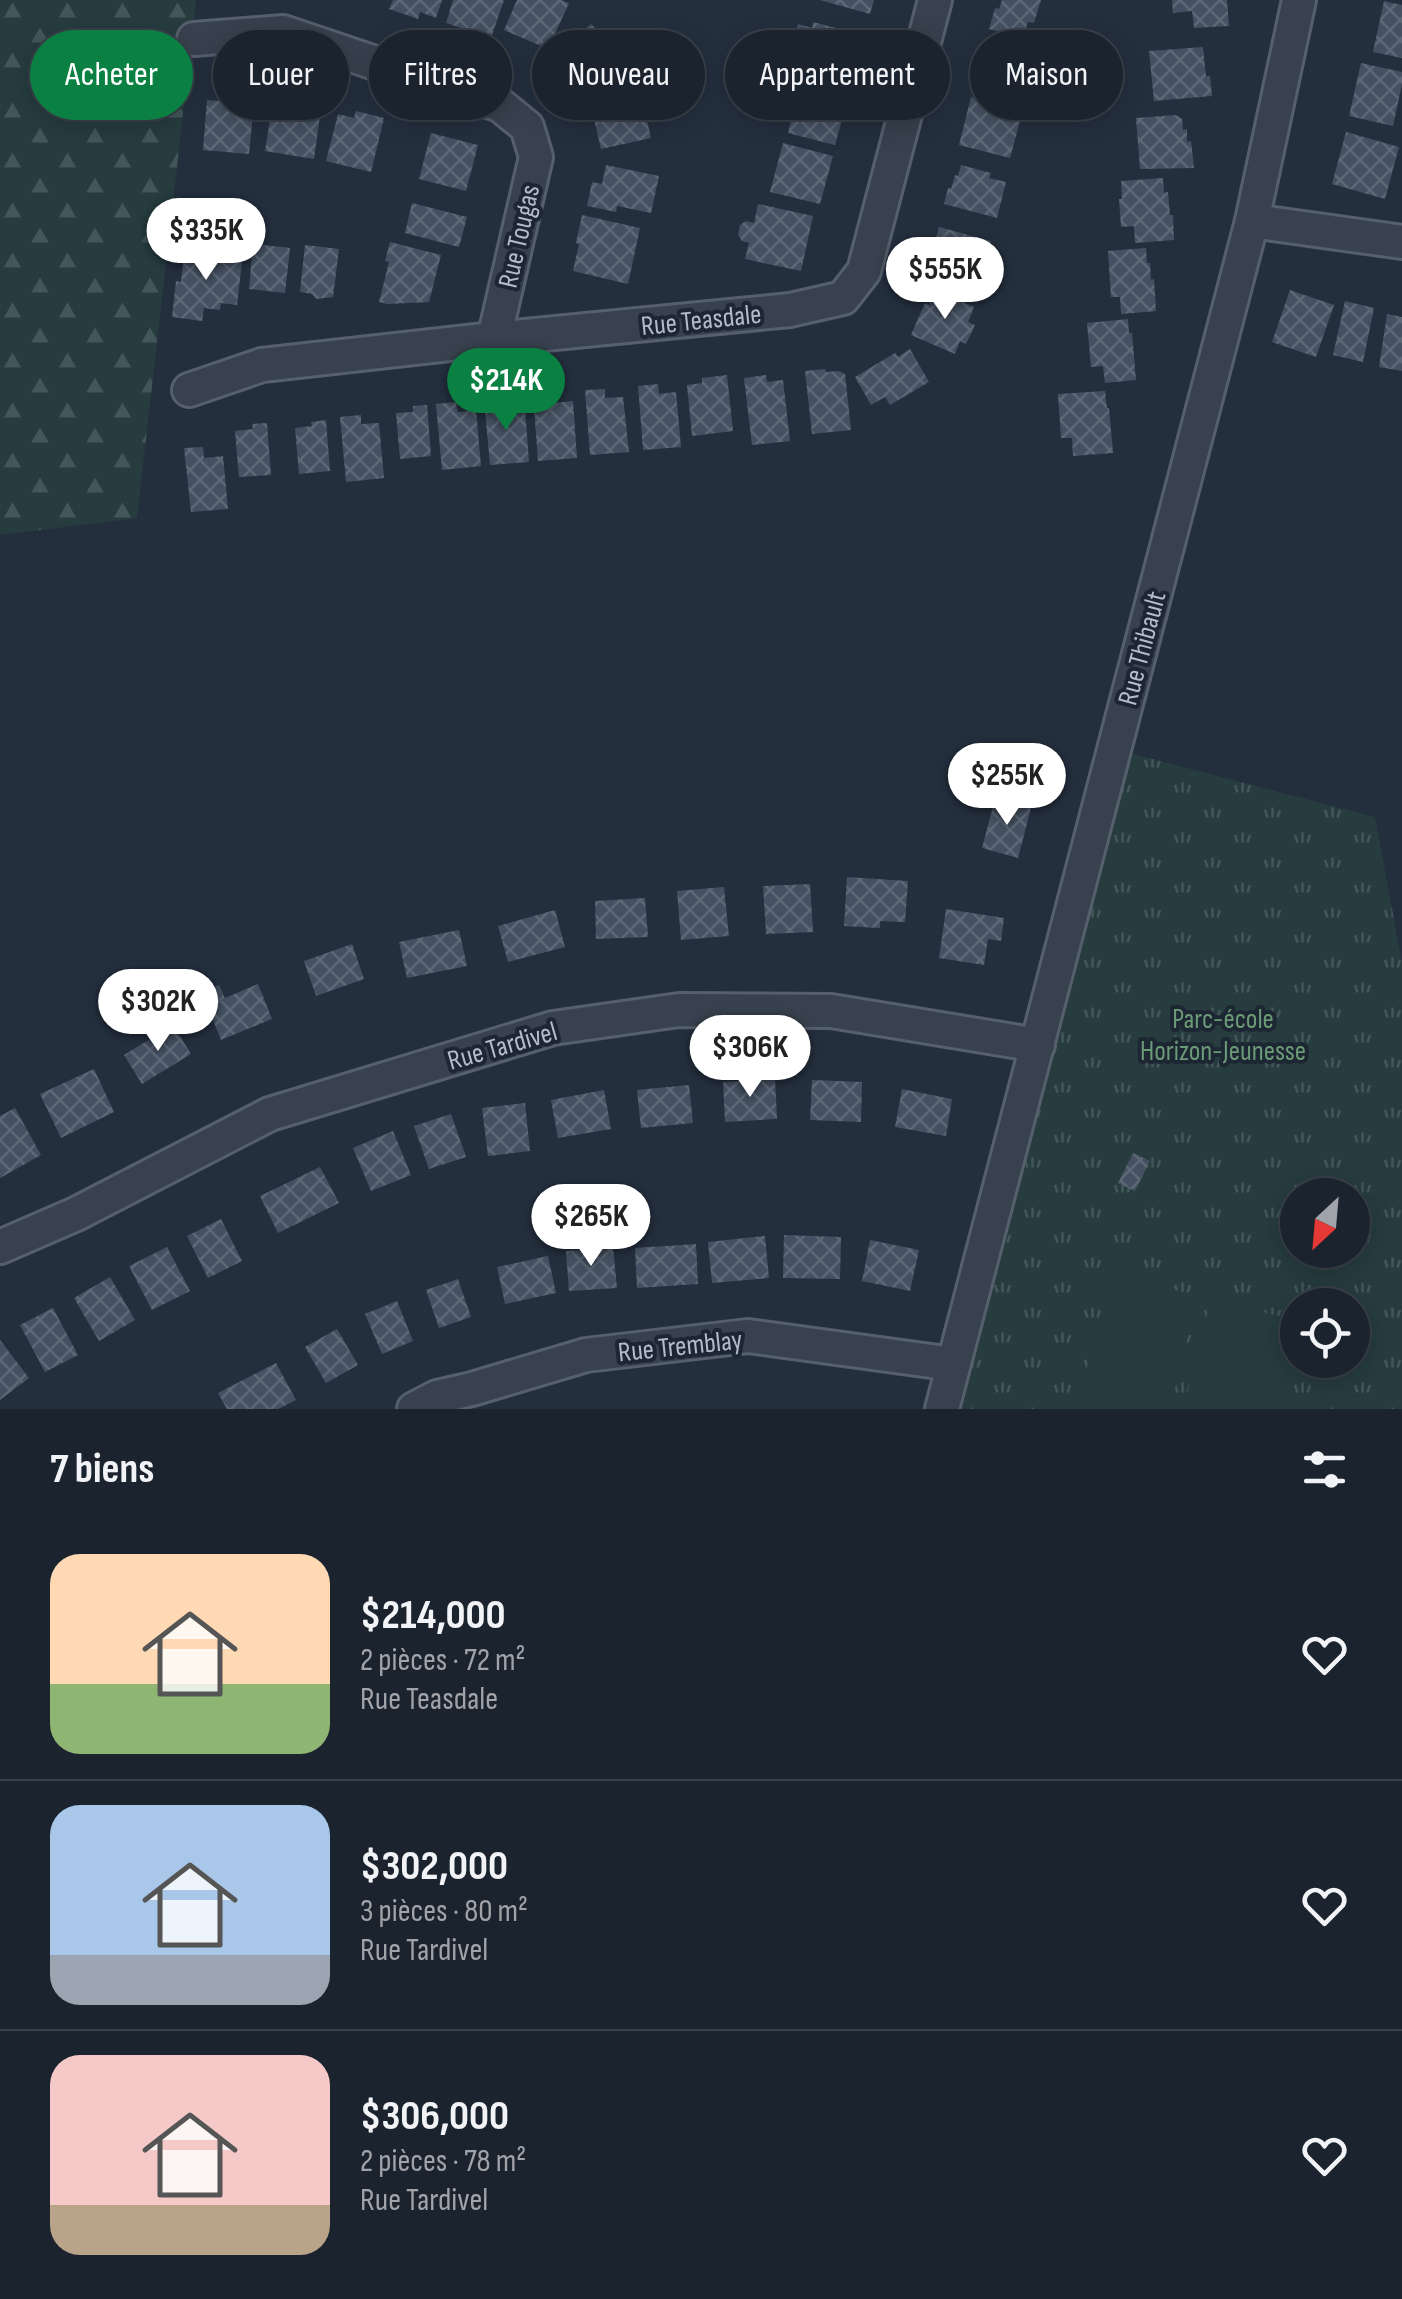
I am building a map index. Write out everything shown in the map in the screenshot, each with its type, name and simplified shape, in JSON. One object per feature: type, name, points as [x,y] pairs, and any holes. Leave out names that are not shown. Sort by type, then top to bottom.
[{"type":"street","name":"Rue Teasdale","points":[[189,390],[262,365],[790,310],[843,298],[864,270],[935,0]]},
{"type":"street","name":"Rue Thibault","points":[[942,1409],[1252,221],[1299,0]]},
{"type":"street","name":"Rue Tougas","points":[[194,39],[283,32],[500,105],[527,127],[536,156],[494,339]]},
{"type":"street","points":[[1252,221],[1402,242]]},
{"type":"street","name":"Rue Tardivel","points":[[0,1247],[76,1214],[270,1114],[553,1028],[679,1010],[832,1011],[1038,1045]]},
{"type":"street","name":"Rue Tremblay","points":[[414,1409],[437,1397],[474,1399],[586,1355],[748,1336],[953,1364]]},
{"type":"green space","points":[[0,0],[196,0],[193,30],[30,30],[30,120],[182,120],[137,518],[0,535]]},
{"type":"green space","name":"Parc-école Horizon-Jeunesse","points":[[1114,749],[1375,817],[1402,963],[1402,1409],[944,1409]]},
{"type":"green space","points":[[1111,1273],[1198,1296],[1170,1409],[1077,1406]]},
{"type":"green space","points":[[1211,1299],[1280,1317],[1280,1378],[1284,1378],[1277,1409],[1183,1409]]},
{"type":"building","points":[[393,0],[442,0],[436,18],[420,12],[418,19],[389,9]]},
{"type":"building","points":[[453,0],[504,0],[494,30],[467,30],[446,23]]},
{"type":"building","points":[[517,0],[569,3],[557,30],[532,30],[532,42],[512,30],[504,30]]},
{"type":"building","points":[[820,0],[874,0],[870,14]]},
{"type":"building","points":[[1002,0],[1041,0],[1034,23],[1028,22],[1026,30],[989,29],[995,8],[999,9]]},
{"type":"building","points":[[1172,0],[1227,0],[1229,26],[1194,28],[1192,11],[1173,13]]},
{"type":"building","points":[[1384,1],[1402,5],[1402,58],[1373,52]]},
{"type":"building","points":[[813,22],[844,30],[796,30],[798,24],[812,28]]},
{"type":"building","points":[[1203,47],[1212,96],[1154,101],[1149,51]]},
{"type":"building","points":[[1361,63],[1402,72],[1393,126],[1349,116]]},
{"type":"building","points":[[207,100],[213,101],[213,120],[252,120],[249,154],[203,150]]},
{"type":"building","points":[[970,101],[970,120],[1020,120],[1010,158],[959,145]]},
{"type":"building","points":[[356,111],[369,114],[369,120],[384,120],[371,172],[326,161],[336,120],[354,118]]},
{"type":"building","points":[[1176,115],[1182,119],[1183,130],[1187,129],[1194,168],[1140,169],[1136,118]]},
{"type":"building","points":[[270,120],[319,120],[314,159],[265,151]]},
{"type":"building","points":[[594,120],[647,120],[651,138],[601,149]]},
{"type":"building","points":[[791,120],[842,120],[835,145],[788,133]]},
{"type":"building","points":[[1346,132],[1399,147],[1385,199],[1332,184]]},
{"type":"building","points":[[431,133],[478,145],[466,191],[419,179]]},
{"type":"building","points":[[783,143],[833,156],[820,204],[770,192]]},
{"type":"building","points":[[606,165],[659,176],[651,213],[617,206],[616,212],[587,206],[592,182],[602,184]]},
{"type":"building","points":[[961,165],[991,173],[989,178],[1006,182],[997,218],[944,204]]},
{"type":"building","points":[[1163,178],[1173,215],[1174,240],[1135,243],[1134,226],[1121,227],[1121,181]]},
{"type":"building","points":[[412,203],[467,217],[459,247],[405,233]]},
{"type":"building","points":[[758,204],[813,216],[801,271],[745,259],[749,243],[738,235],[740,225],[746,221],[754,223]]},
{"type":"building","points":[[582,215],[640,228],[628,284],[573,271]]},
{"type":"building","points":[[939,227],[991,241],[981,279],[929,265]]},
{"type":"building","points":[[390,242],[441,255],[429,302],[379,302]]},
{"type":"building","points":[[253,244],[290,248],[285,293],[249,289]]},
{"type":"building","points":[[185,245],[227,250],[226,260],[242,262],[237,305],[221,303],[220,310],[204,308],[202,321],[172,317]]},
{"type":"building","points":[[305,245],[339,249],[333,297],[316,299],[300,292]]},
{"type":"building","points":[[1146,248],[1151,280],[1154,279],[1156,311],[1121,314],[1120,297],[1111,297],[1108,251]]},
{"type":"building","points":[[936,290],[974,307],[968,322],[975,325],[966,344],[960,341],[955,354],[911,335],[925,303],[930,305]]},
{"type":"building","points":[[1290,290],[1334,305],[1316,357],[1272,342]]},
{"type":"building","points":[[1345,301],[1374,308],[1363,362],[1333,355]]},
{"type":"building","points":[[1387,314],[1402,317],[1402,371],[1379,367]]},
{"type":"building","points":[[1128,319],[1136,380],[1105,383],[1103,366],[1091,367],[1087,323]]},
{"type":"building","points":[[910,349],[929,382],[890,405],[885,397],[871,405],[855,377],[895,353],[898,357]]},
{"type":"building","points":[[825,369],[845,374],[851,430],[812,434],[805,371]]},
{"type":"building","points":[[727,375],[733,431],[692,436],[687,385],[702,383],[702,378]]},
{"type":"building","points":[[766,375],[767,382],[783,380],[790,441],[752,445],[744,378]]},
{"type":"building","points":[[658,384],[659,394],[676,392],[681,447],[643,450],[638,386]]},
{"type":"building","points":[[605,389],[605,398],[623,397],[629,452],[590,455],[585,390]]},
{"type":"building","points":[[1105,391],[1113,453],[1073,456],[1072,438],[1061,438],[1058,394]]},
{"type":"building","points":[[554,394],[554,403],[573,401],[577,458],[538,461],[533,395]]},
{"type":"building","points":[[504,397],[505,409],[525,408],[529,462],[490,465],[484,399]]},
{"type":"building","points":[[456,402],[458,412],[476,410],[481,466],[442,470],[436,404]]},
{"type":"building","points":[[427,405],[431,456],[400,459],[396,413],[413,412],[413,406]]},
{"type":"building","points":[[361,415],[361,424],[379,423],[384,478],[346,482],[340,417]]},
{"type":"building","points":[[326,420],[330,471],[299,474],[295,428]]},
{"type":"building","points":[[267,423],[271,475],[239,477],[235,431]]},
{"type":"building","points":[[203,447],[204,458],[223,456],[228,509],[191,512],[184,448]]},
{"type":"building","points":[[995,799],[1031,808],[1018,858],[982,848]]},
{"type":"building","points":[[847,877],[908,881],[905,922],[880,921],[880,928],[844,926]]},
{"type":"building","points":[[810,884],[813,932],[766,934],[763,886]]},
{"type":"building","points":[[724,887],[729,936],[681,940],[677,891]]},
{"type":"building","points":[[645,898],[648,937],[596,939],[595,901]]},
{"type":"building","points":[[946,909],[1004,918],[1001,941],[988,939],[984,965],[939,958]]},
{"type":"building","points":[[555,910],[565,947],[508,962],[498,926]]},
{"type":"building","points":[[459,930],[467,966],[407,978],[399,942]]},
{"type":"building","points":[[352,944],[364,979],[316,996],[304,961]]},
{"type":"building","points":[[258,984],[272,1019],[221,1040],[202,992],[219,985],[225,998]]},
{"type":"building","points":[[173,1025],[191,1054],[142,1084],[124,1055]]},
{"type":"building","points":[[94,1069],[114,1112],[61,1138],[40,1094]]},
{"type":"building","points":[[775,1079],[777,1119],[725,1122],[723,1082]]},
{"type":"building","points":[[812,1080],[862,1082],[861,1122],[810,1120]]},
{"type":"building","points":[[689,1085],[693,1123],[641,1128],[637,1090]]},
{"type":"building","points":[[902,1089],[952,1099],[946,1136],[895,1127]]},
{"type":"building","points":[[604,1090],[611,1129],[558,1138],[551,1100]]},
{"type":"building","points":[[525,1103],[530,1151],[488,1156],[482,1108]]},
{"type":"building","points":[[15,1108],[41,1155],[0,1178],[0,1116]]},
{"type":"building","points":[[451,1114],[466,1157],[429,1169],[414,1126]]},
{"type":"building","points":[[393,1131],[411,1175],[371,1191],[353,1148]]},
{"type":"building","points":[[1133,1153],[1150,1161],[1135,1191],[1118,1183]]},
{"type":"building","points":[[320,1167],[339,1203],[278,1233],[260,1196]]},
{"type":"building","points":[[221,1219],[242,1261],[208,1278],[187,1236]]},
{"type":"building","points":[[784,1235],[841,1237],[840,1279],[783,1278]]},
{"type":"building","points":[[765,1236],[769,1278],[712,1283],[708,1242]]},
{"type":"building","points":[[870,1240],[919,1250],[910,1291],[862,1281]]},
{"type":"building","points":[[696,1244],[698,1284],[637,1288],[635,1248]]},
{"type":"building","points":[[167,1247],[190,1291],[152,1310],[129,1266]]},
{"type":"building","points":[[613,1247],[617,1288],[569,1291],[566,1251]]},
{"type":"building","points":[[548,1256],[556,1293],[505,1304],[497,1267]]},
{"type":"building","points":[[110,1277],[135,1320],[99,1341],[74,1298]]},
{"type":"building","points":[[458,1279],[471,1317],[439,1328],[426,1290]]},
{"type":"building","points":[[397,1301],[413,1341],[382,1354],[365,1314]]},
{"type":"building","points":[[53,1308],[78,1355],[45,1372],[20,1325]]},
{"type":"building","points":[[337,1329],[358,1365],[326,1383],[305,1347]]},
{"type":"building","points":[[0,1340],[29,1378],[0,1400]]},
{"type":"building","points":[[276,1363],[296,1400],[278,1409],[227,1409],[218,1393]]}]
